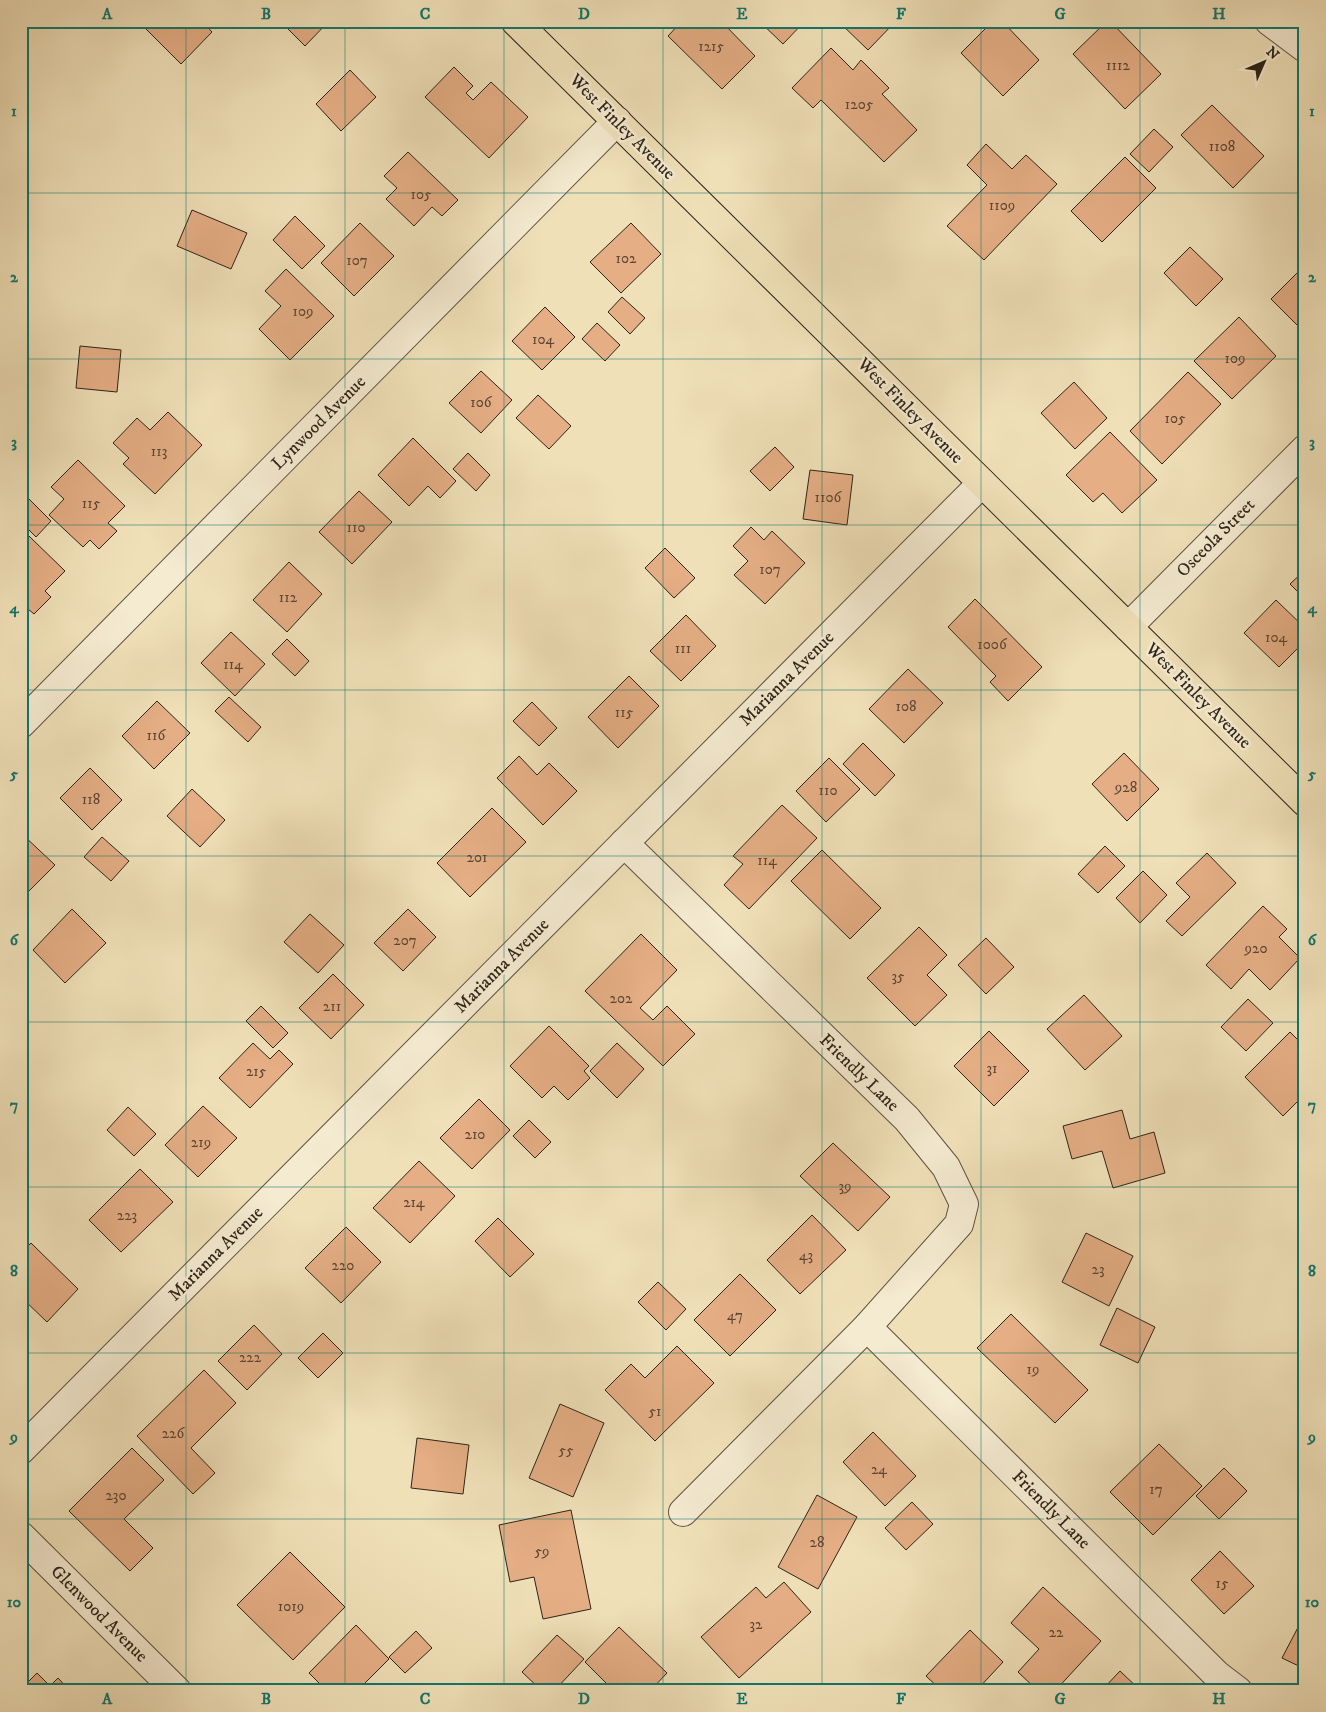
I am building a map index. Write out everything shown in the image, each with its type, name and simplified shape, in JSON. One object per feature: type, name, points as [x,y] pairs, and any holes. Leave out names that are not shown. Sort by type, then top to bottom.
[{"type":"main road","name":"West Finley Avenue","points":[[515,21],[1305,802]]},
{"type":"street","points":[[1269,21],[1305,48]]},
{"type":"street","name":"Lynwood Avenue","points":[[21,724],[616,121]]},
{"type":"street","name":"Osceola Street","points":[[1128,627],[1305,449]]},
{"type":"street","name":"Marianna Avenue","points":[[21,1450],[982,483]]},
{"type":"street","name":"Friendly Lane","points":[[624,843],[907,1119],[946,1167],[964,1204],[958,1224],[867,1327],[683,1512]]},
{"type":"street","name":"Friendly Lane","points":[[867,1327],[1217,1675],[1238,1691]]},
{"type":"street","name":"Glenwood Avenue","points":[[21,1536],[177,1691]]},
{"type":"building","points":[[146,21],[202,21],[212,32],[181,64],[142,25]]},
{"type":"building","points":[[280,21],[329,21],[305,46]]},
{"type":"building","points":[[682,21],[721,21],[755,56],[722,89],[668,36]]},
{"type":"building","points":[[759,21],[805,21],[783,44]]},
{"type":"building","points":[[838,21],[896,21],[868,50]]},
{"type":"building","points":[[926,21],[938,21],[932,27]]},
{"type":"building","points":[[993,21],[1002,21],[1039,60],[1003,96],[961,53]]},
{"type":"building","points":[[1107,21],[1110,21],[1161,74],[1125,109],[1073,54]]},
{"type":"building","points":[[831,48],[853,70],[861,60],[889,88],[882,94],[917,130],[884,162],[821,100],[813,108],[792,88]]},
{"type":"building","points":[[454,67],[473,86],[466,93],[473,100],[491,82],[528,117],[489,158],[425,97]]},
{"type":"building","points":[[350,70],[376,97],[341,131],[316,104]]},
{"type":"building","points":[[1212,105],[1264,156],[1233,188],[1181,135]]},
{"type":"building","points":[[1154,129],[1173,147],[1149,172],[1130,154]]},
{"type":"building","points":[[986,144],[1012,169],[1026,155],[1057,184],[984,260],[947,226],[987,185],[967,165]]},
{"type":"building","points":[[408,152],[458,200],[442,216],[432,207],[414,226],[386,199],[397,188],[384,176]]},
{"type":"building","points":[[1125,157],[1156,188],[1102,242],[1071,211]]},
{"type":"building","points":[[192,210],[247,233],[231,269],[177,246]]},
{"type":"building","points":[[295,216],[325,246],[302,269],[273,240]]},
{"type":"building","points":[[360,223],[394,256],[354,296],[321,263]]},
{"type":"building","points":[[631,223],[661,254],[621,293],[590,262]]},
{"type":"building","points":[[1305,241],[1305,254],[1298,247]]},
{"type":"building","points":[[1190,247],[1223,279],[1196,306],[1164,273]]},
{"type":"building","points":[[1305,265],[1305,327],[1302,330],[1271,299]]},
{"type":"building","points":[[286,269],[334,316],[290,360],[259,329],[281,306],[265,291]]},
{"type":"building","points":[[622,297],[645,318],[630,334],[608,312]]},
{"type":"building","points":[[545,307],[575,337],[542,370],[512,341]]},
{"type":"building","points":[[1239,317],[1276,356],[1232,399],[1194,361]]},
{"type":"building","points":[[597,323],[620,345],[605,361],[582,339]]},
{"type":"building","points":[[80,346],[121,350],[117,392],[76,388]]},
{"type":"building","points":[[481,371],[512,400],[481,433],[449,403]]},
{"type":"building","points":[[1188,372],[1221,404],[1162,464],[1130,431]]},
{"type":"building","points":[[1074,382],[1107,418],[1075,449],[1041,413]]},
{"type":"building","points":[[538,395],[571,426],[549,449],[516,418]]},
{"type":"building","points":[[168,412],[202,445],[155,494],[123,464],[129,458],[113,443],[137,418],[150,430]]},
{"type":"building","points":[[1110,432],[1157,480],[1122,513],[1103,493],[1093,502],[1066,475]]},
{"type":"building","points":[[413,438],[456,481],[440,498],[428,486],[409,506],[378,475]]},
{"type":"building","points":[[775,447],[794,467],[770,491],[750,471]]},
{"type":"building","points":[[468,453],[490,475],[476,491],[453,469]]},
{"type":"building","points":[[78,460],[125,506],[108,523],[117,531],[99,549],[90,540],[83,547],[49,515],[64,499],[51,487]]},
{"type":"building","points":[[810,470],[853,475],[847,525],[803,519]]},
{"type":"building","points":[[21,491],[51,521],[36,537],[21,522]]},
{"type":"building","points":[[359,491],[392,522],[352,564],[319,532]]},
{"type":"building","points":[[751,527],[764,540],[772,531],[805,563],[765,604],[734,575],[748,561],[733,546]]},
{"type":"building","points":[[29,536],[65,571],[45,591],[51,597],[34,614],[28,609],[23,614],[21,611],[21,544]]},
{"type":"building","points":[[665,548],[695,578],[674,598],[645,568]]},
{"type":"building","points":[[289,562],[322,594],[287,632],[253,600]]},
{"type":"building","points":[[1305,570],[1305,599],[1290,584]]},
{"type":"building","points":[[975,599],[1042,667],[1008,701],[990,682],[996,676],[948,627]]},
{"type":"building","points":[[1276,600],[1305,628],[1305,641],[1279,667],[1244,633]]},
{"type":"building","points":[[686,615],[716,646],[681,681],[650,651]]},
{"type":"building","points":[[231,632],[265,664],[235,696],[201,663]]},
{"type":"building","points":[[287,639],[309,661],[295,676],[272,654]]},
{"type":"building","points":[[908,669],[943,703],[904,743],[869,709]]},
{"type":"building","points":[[1305,675],[1305,690],[1297,683]]},
{"type":"building","points":[[629,676],[659,706],[618,748],[588,717]]},
{"type":"building","points":[[229,697],[261,727],[248,742],[215,711]]},
{"type":"building","points":[[157,701],[190,733],[154,769],[122,736]]},
{"type":"building","points":[[532,702],[557,728],[539,746],[513,721]]},
{"type":"building","points":[[863,743],[895,775],[875,796],[843,764]]},
{"type":"building","points":[[1124,753],[1159,789],[1127,821],[1092,784]]},
{"type":"building","points":[[519,756],[537,775],[549,763],[577,791],[543,825],[497,778]]},
{"type":"building","points":[[829,758],[860,789],[826,822],[796,791]]},
{"type":"building","points":[[90,768],[122,800],[92,830],[60,798]]},
{"type":"building","points":[[192,789],[225,820],[200,847],[167,816]]},
{"type":"building","points":[[782,805],[817,838],[749,909],[724,885],[743,864],[733,856]]},
{"type":"building","points":[[492,808],[526,842],[470,897],[437,863]]},
{"type":"building","points":[[21,835],[55,865],[21,899]]},
{"type":"building","points":[[102,837],[129,861],[111,881],[84,857]]},
{"type":"building","points":[[1105,846],[1125,866],[1098,893],[1078,874]]},
{"type":"building","points":[[822,850],[881,908],[850,939],[791,881]]},
{"type":"building","points":[[1207,853],[1236,883],[1182,936],[1166,921],[1190,897],[1176,883]]},
{"type":"building","points":[[1143,871],[1167,895],[1140,923],[1116,898]]},
{"type":"building","points":[[1263,906],[1287,929],[1279,937],[1300,958],[1270,990],[1249,969],[1231,989],[1206,965]]},
{"type":"building","points":[[72,909],[106,943],[65,983],[33,950]]},
{"type":"building","points":[[408,909],[436,937],[403,971],[374,943]]},
{"type":"building","points":[[310,914],[344,945],[318,973],[284,942]]},
{"type":"building","points":[[919,927],[947,955],[927,975],[947,995],[915,1026],[867,978]]},
{"type":"building","points":[[641,934],[677,970],[640,1008],[653,1020],[667,1006],[695,1034],[663,1066],[585,991]]},
{"type":"building","points":[[986,938],[1014,967],[986,994],[958,965]]},
{"type":"building","points":[[333,974],[364,1005],[331,1039],[299,1008]]},
{"type":"building","points":[[1084,995],[1122,1036],[1085,1070],[1047,1029]]},
{"type":"building","points":[[1248,999],[1273,1023],[1246,1051],[1221,1027]]},
{"type":"building","points":[[261,1006],[288,1033],[273,1048],[246,1021]]},
{"type":"building","points":[[549,1026],[589,1066],[584,1071],[590,1078],[568,1100],[554,1086],[542,1098],[510,1066]]},
{"type":"building","points":[[989,1031],[1029,1071],[994,1106],[954,1066]]},
{"type":"building","points":[[1290,1032],[1305,1047],[1305,1094],[1283,1116],[1245,1077]]},
{"type":"building","points":[[253,1043],[270,1059],[279,1050],[293,1064],[250,1108],[219,1078]]},
{"type":"building","points":[[617,1043],[644,1069],[617,1098],[590,1071]]},
{"type":"building","points":[[479,1099],[510,1130],[472,1169],[440,1138]]},
{"type":"building","points":[[203,1106],[237,1138],[198,1177],[165,1145]]},
{"type":"building","points":[[128,1107],[156,1134],[134,1156],[107,1130]]},
{"type":"building","points":[[1122,1110],[1130,1139],[1154,1132],[1165,1173],[1113,1188],[1102,1151],[1072,1159],[1063,1126]]},
{"type":"building","points":[[529,1120],[551,1142],[535,1158],[513,1136]]},
{"type":"building","points":[[833,1143],[890,1197],[858,1231],[800,1176]]},
{"type":"building","points":[[419,1161],[455,1196],[410,1243],[373,1208]]},
{"type":"building","points":[[140,1169],[173,1202],[121,1252],[89,1220]]},
{"type":"building","points":[[812,1215],[846,1250],[800,1294],[767,1260]]},
{"type":"building","points":[[498,1218],[534,1254],[510,1277],[475,1241]]},
{"type":"building","points":[[346,1227],[381,1262],[341,1303],[305,1268]]},
{"type":"building","points":[[1086,1233],[1133,1256],[1109,1306],[1062,1282]]},
{"type":"building","points":[[31,1243],[78,1289],[47,1322],[21,1297],[21,1253]]},
{"type":"building","points":[[740,1274],[776,1310],[730,1356],[694,1320]]},
{"type":"building","points":[[658,1282],[686,1309],[666,1330],[638,1302]]},
{"type":"building","points":[[1117,1308],[1155,1327],[1138,1363],[1100,1345]]},
{"type":"building","points":[[1011,1314],[1088,1390],[1055,1423],[977,1348]]},
{"type":"building","points":[[254,1325],[282,1354],[247,1390],[218,1361]]},
{"type":"building","points":[[323,1333],[343,1353],[318,1378],[298,1358]]},
{"type":"building","points":[[677,1346],[714,1383],[655,1441],[605,1390],[631,1364],[645,1378]]},
{"type":"building","points":[[204,1370],[236,1403],[191,1448],[215,1473],[193,1494],[137,1436]]},
{"type":"building","points":[[560,1404],[604,1423],[573,1497],[529,1478]]},
{"type":"building","points":[[873,1432],[916,1476],[885,1506],[843,1462]]},
{"type":"building","points":[[417,1438],[469,1445],[463,1494],[411,1488]]},
{"type":"building","points":[[1159,1444],[1202,1486],[1153,1535],[1110,1492]]},
{"type":"building","points":[[1305,1445],[1305,1461],[1299,1447]]},
{"type":"building","points":[[132,1448],[164,1480],[124,1519],[153,1548],[130,1571],[69,1511]]},
{"type":"building","points":[[1224,1468],[1247,1491],[1219,1519],[1196,1496]]},
{"type":"building","points":[[817,1495],[857,1517],[818,1589],[778,1567]]},
{"type":"building","points":[[912,1502],[933,1524],[906,1550],[885,1528]]},
{"type":"building","points":[[571,1510],[591,1609],[543,1619],[534,1577],[510,1582],[499,1525]]},
{"type":"building","points":[[1220,1551],[1254,1586],[1224,1614],[1191,1580]]},
{"type":"building","points":[[290,1552],[345,1607],[293,1660],[237,1605]]},
{"type":"building","points":[[784,1582],[811,1612],[739,1678],[701,1637],[756,1587],[766,1598]]},
{"type":"building","points":[[1043,1587],[1101,1641],[1055,1691],[1038,1691],[1018,1672],[1039,1649],[1011,1623]]},
{"type":"building","points":[[1305,1614],[1305,1669],[1282,1658]]},
{"type":"building","points":[[356,1625],[389,1659],[357,1691],[327,1691],[309,1673]]},
{"type":"building","points":[[619,1627],[667,1673],[650,1691],[614,1691],[585,1662]]},
{"type":"building","points":[[970,1630],[1003,1662],[976,1691],[942,1691],[926,1676]]},
{"type":"building","points":[[416,1631],[432,1648],[405,1673],[389,1657]]},
{"type":"building","points":[[557,1635],[584,1659],[554,1691],[542,1691],[522,1672]]},
{"type":"building","points":[[1120,1671],[1141,1691],[1101,1691]]},
{"type":"building","points":[[37,1673],[50,1686],[58,1678],[70,1691],[21,1691]]}]
